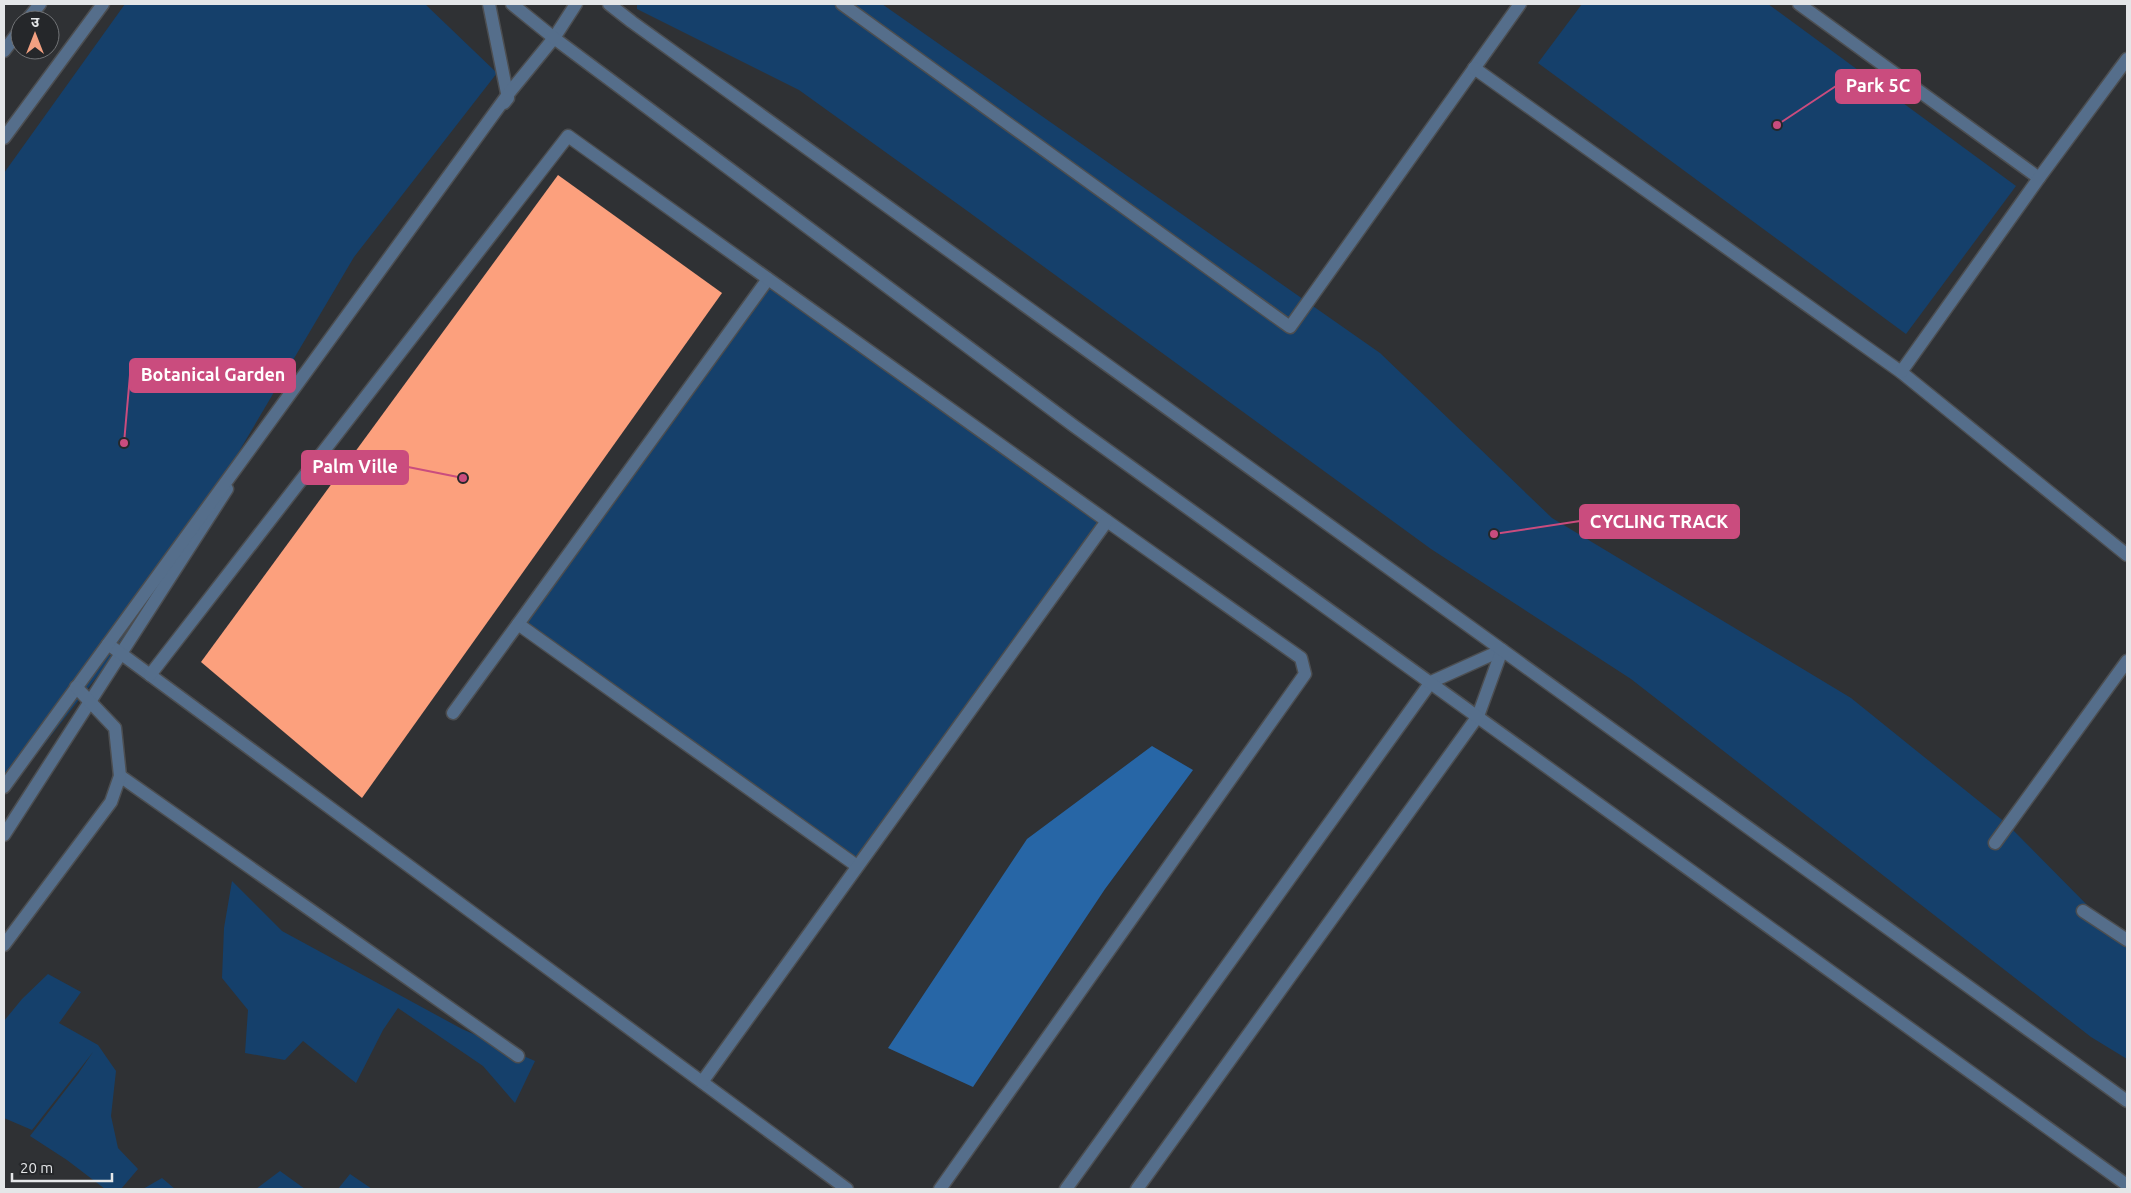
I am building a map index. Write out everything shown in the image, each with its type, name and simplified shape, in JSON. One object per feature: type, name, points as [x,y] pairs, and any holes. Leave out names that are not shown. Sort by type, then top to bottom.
[{"type":"street","points":[[4,138],[103,4]]},
{"type":"street","points":[[4,835],[271,422],[508,98],[489,4]]},
{"type":"street","points":[[512,4],[554,38],[1074,426],[2127,1185]]},
{"type":"street","points":[[4,787],[509,93],[554,38],[576,4]]},
{"type":"street","points":[[609,4],[2127,1101]]},
{"type":"street","points":[[842,4],[1290,327],[1520,4]]},
{"type":"street","points":[[1800,4],[2039,178]]},
{"type":"street","points":[[1901,372],[2039,178],[2127,59]]},
{"type":"street","points":[[1474,68],[1901,372],[2127,555]]},
{"type":"street","points":[[150,675],[568,136],[1301,658],[1305,674],[940,1189]]},
{"type":"street","points":[[453,713],[768,279]]},
{"type":"street","points":[[702,1082],[1107,521]]},
{"type":"street","points":[[518,624],[857,866]]},
{"type":"street","points":[[108,644],[846,1189]]},
{"type":"street","points":[[1066,1189],[1431,682],[1502,650]]},
{"type":"street","points":[[1137,1189],[1478,716],[1502,650]]},
{"type":"street","points":[[1995,842],[2127,661]]},
{"type":"street","points":[[4,945],[111,802],[120,776],[115,728],[76,687]]},
{"type":"street","points":[[120,776],[518,1056]]},
{"type":"street","points":[[2083,911],[2127,940]]},
{"type":"shaded area","points":[[125,4],[425,4],[497,73],[354,257],[134,629],[4,796],[4,173]]},
{"type":"shaded area","points":[[637,4],[882,4],[1380,353],[1552,518],[1851,698],[2006,823],[2092,910],[2127,934],[2127,1059],[2091,1037],[1631,679],[1431,549],[799,90],[637,9]]},
{"type":"shaded area","points":[[1582,4],[1768,4],[2016,186],[1906,334],[1538,63]]},
{"type":"shaded area","points":[[768,279],[1107,521],[857,866],[518,624]]},
{"type":"shaded area","points":[[1152,746],[1193,770],[1105,889],[973,1087],[888,1048],[1027,839]]},
{"type":"shaded area","points":[[232,881],[282,931],[462,1029],[535,1061],[515,1103],[483,1066],[398,1008],[383,1030],[356,1083],[303,1041],[285,1060],[245,1053],[248,1010],[222,978],[224,928]]},
{"type":"shaded area","points":[[48,974],[81,992],[59,1023],[98,1045],[116,1071],[111,1116],[118,1148],[138,1169],[121,1189],[105,1189],[67,1160],[30,1136],[93,1052],[32,1130],[4,1118],[4,1021],[22,999]]},
{"type":"shaded area","points":[[280,1171],[305,1189],[256,1189]]},
{"type":"shaded area","points":[[350,1174],[372,1189],[338,1189]]},
{"type":"shaded area","points":[[162,1178],[175,1189],[143,1189]]},
{"type":"building","points":[[558,175],[722,293],[362,798],[201,662]]},
{"type":"place","name":"Park 5C","points":[[1777,125]]},
{"type":"place","name":"Botanical Garden","points":[[124,443]]},
{"type":"place","name":"Palm Ville","points":[[463,478]]},
{"type":"place","name":"CYCLING TRACK","points":[[1494,534]]}]
